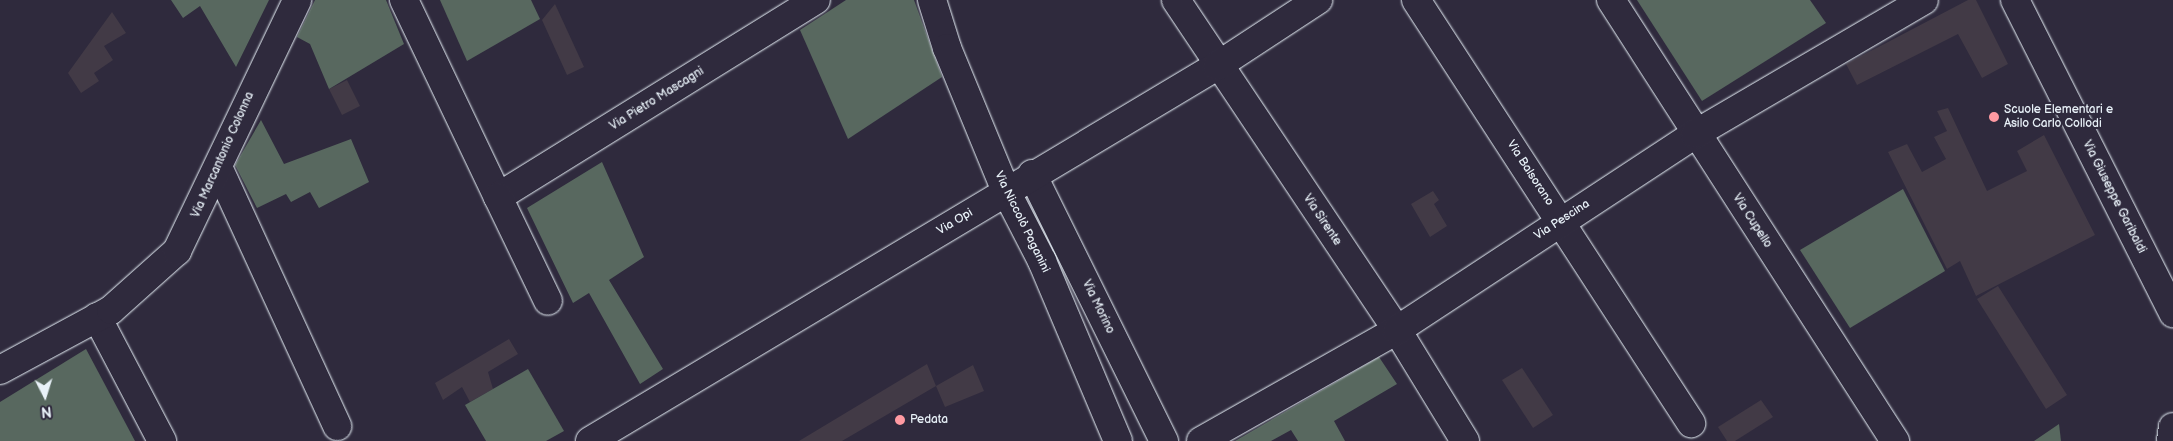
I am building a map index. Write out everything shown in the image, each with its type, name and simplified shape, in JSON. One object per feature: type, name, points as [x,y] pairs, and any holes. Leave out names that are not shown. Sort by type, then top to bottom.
[{"type":"street","name":"Via Marcantonio Colonna","points":[[0,370],[97,317],[177,252],[219,169],[240,115],[297,0]]},
{"type":"street","points":[[404,0],[548,301]]},
{"type":"street","name":"Via Pietro Mascagni","points":[[498,197],[816,0]]},
{"type":"street","name":"Via Niccolò Paganini","points":[[932,0],[947,48],[1006,191],[1042,261],[1118,441]]},
{"type":"street","name":"Via Sirente","points":[[1176,0],[1217,66],[1397,330],[1465,441]]},
{"type":"street","name":"Via Opi","points":[[590,441],[1032,174],[1217,66],[1318,0]]},
{"type":"street","name":"Via Balsorano","points":[[1416,0],[1561,220],[1691,423]]},
{"type":"street","name":"Via Cupello","points":[[1611,0],[1695,134],[1895,441]]},
{"type":"street","name":"Via Pescina","points":[[1201,441],[1397,330],[1561,220],[1695,134],[1924,0]]},
{"type":"street","name":"Via Giuseppe Garibaldi","points":[[2015,0],[2173,313]]},
{"type":"street","points":[[219,169],[337,426]]},
{"type":"street","name":"Via Morino","points":[[1032,174],[1164,441]]},
{"type":"street","points":[[97,317],[162,441]]},
{"type":"street","points":[[2171,441],[2173,427]]},
{"type":"shaded area","points":[[1968,0],[1976,0],[2008,64],[1982,78],[1958,34],[1857,85],[1846,64]]},
{"type":"shaded area","points":[[555,4],[584,67],[567,75],[542,20]]},
{"type":"shaded area","points":[[112,12],[126,33],[104,46],[113,60],[94,73],[99,81],[81,93],[68,73]]},
{"type":"shaded area","points":[[347,80],[360,106],[342,115],[329,89]]},
{"type":"shaded area","points":[[1948,108],[1987,191],[2027,171],[2017,151],[2044,135],[2095,235],[1976,296],[1960,261],[1947,269],[1888,152],[1907,144],[1922,172],[1946,159],[1934,137],[1947,131],[1937,111]]},
{"type":"shaded area","points":[[1433,191],[1439,200],[1434,204],[1447,226],[1430,237],[1411,204]]},
{"type":"shaded area","points":[[1998,286],[2067,395],[2046,409],[1977,299]]},
{"type":"shaded area","points":[[509,339],[518,354],[488,372],[493,389],[470,402],[462,387],[443,400],[435,383]]},
{"type":"shaded area","points":[[927,364],[936,386],[842,441],[799,441]]},
{"type":"shaded area","points":[[973,365],[984,391],[945,407],[936,386]]},
{"type":"shaded area","points":[[1522,368],[1553,415],[1533,428],[1502,380]]},
{"type":"shaded area","points":[[1761,400],[1773,417],[1735,441],[1727,441],[1718,427]]},
{"type":"green space","points":[[171,0],[269,0],[236,67],[200,6],[183,18]]},
{"type":"green space","points":[[315,0],[386,0],[404,44],[329,89],[310,44],[297,37]]},
{"type":"green space","points":[[440,0],[531,0],[540,19],[467,61]]},
{"type":"green space","points":[[846,0],[914,0],[942,77],[848,139],[800,30]]},
{"type":"green space","points":[[1637,0],[1810,0],[1826,23],[1702,101]]},
{"type":"green space","points":[[261,120],[284,164],[351,139],[369,182],[319,208],[310,192],[291,202],[286,194],[257,208],[235,165]]},
{"type":"green space","points":[[602,162],[644,257],[609,280],[663,369],[640,384],[589,293],[573,303],[527,208]]},
{"type":"green space","points":[[1903,189],[1945,271],[1850,328],[1800,250]]},
{"type":"green space","points":[[86,349],[135,441],[0,441],[0,402]]},
{"type":"green space","points":[[1379,357],[1397,384],[1334,421],[1345,441],[1298,441],[1291,430],[1271,441],[1235,441]]},
{"type":"green space","points":[[528,369],[564,431],[546,441],[486,441],[465,405]]},
{"type":"green space","points":[[2059,424],[2061,441],[2034,441]]},
{"type":"place","name":"Scuole Elementari e Asilo Carlo Collodi","points":[[1994,117]]},
{"type":"place","name":"Pedata","points":[[900,420]]}]
